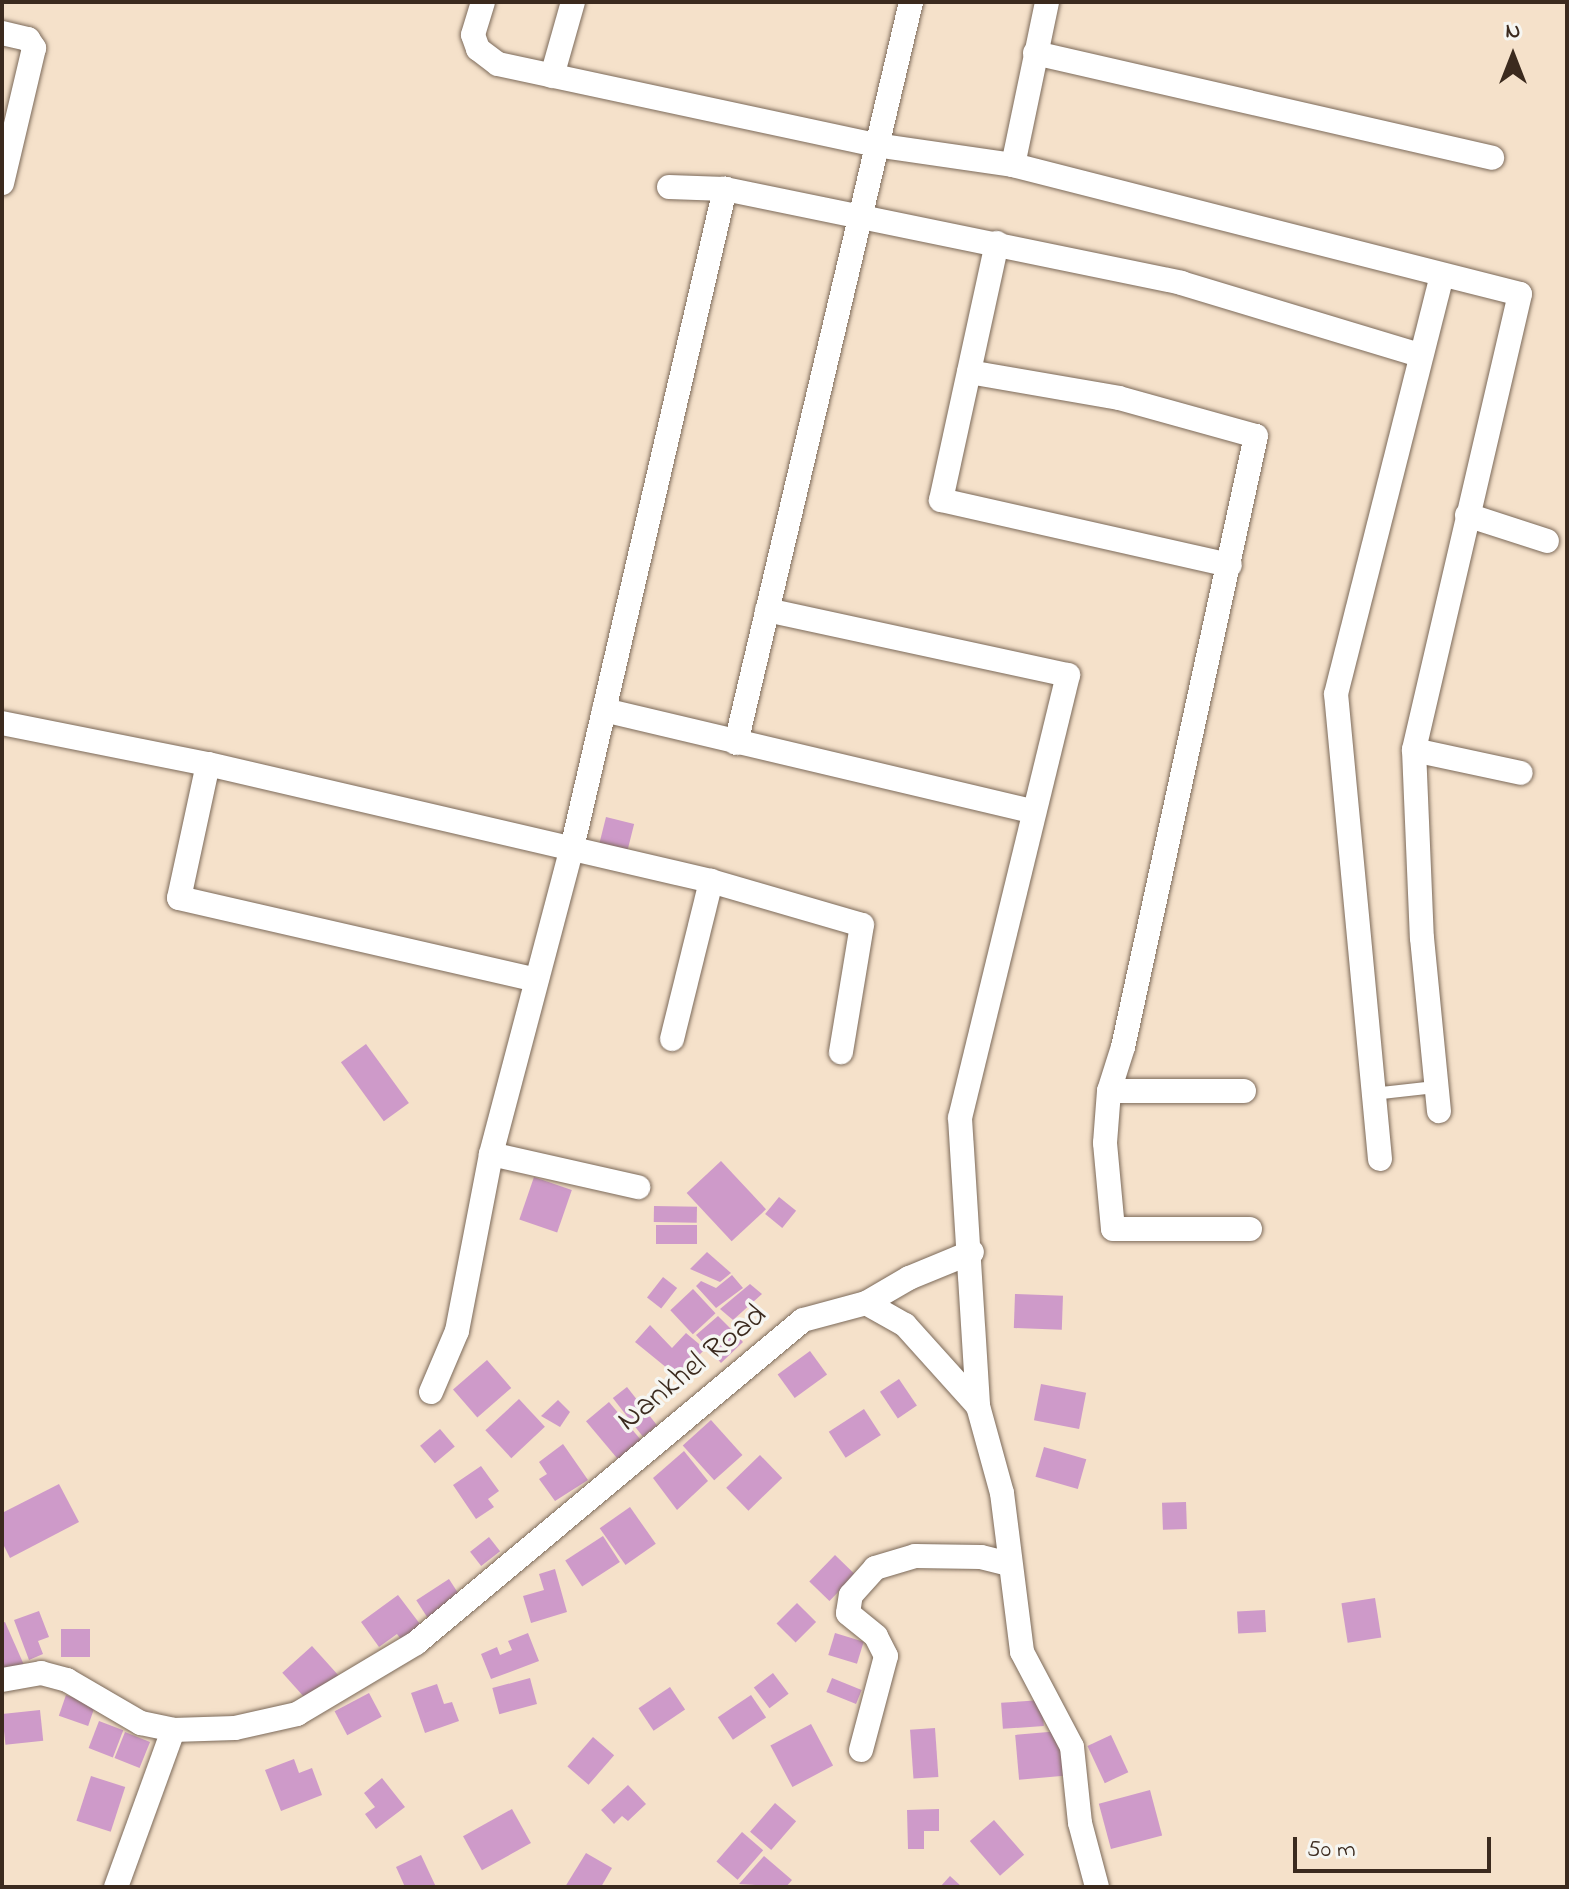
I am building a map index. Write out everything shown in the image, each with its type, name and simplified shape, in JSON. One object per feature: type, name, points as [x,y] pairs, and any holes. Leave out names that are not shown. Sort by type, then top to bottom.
[{"type":"street","points":[[483,2],[473,35],[478,49],[498,64],[876,145],[1013,165],[1441,278],[1520,294],[1414,750],[1436,1099]]},
{"type":"street","points":[[552,76],[573,2]]},
{"type":"street","points":[[736,743],[911,2]]},
{"type":"street","points":[[1013,165],[1047,2]]},
{"type":"street","points":[[2,33],[28,39],[34,48],[12,99],[2,183]]},
{"type":"street","points":[[1035,53],[1492,158]]},
{"type":"street","points":[[669,187],[725,189],[1181,283],[1420,355]]},
{"type":"street","points":[[431,1392],[457,1331],[491,1154],[572,848],[725,189]]},
{"type":"street","points":[[997,243],[941,500],[1230,565]]},
{"type":"street","points":[[1380,1159],[1336,694],[1441,278]]},
{"type":"street","points":[[969,372],[1119,398],[1256,436],[1230,565],[1109,1091],[1105,1143],[1113,1229],[1250,1229]]},
{"type":"street","points":[[1467,515],[1547,541]]},
{"type":"street","points":[[767,610],[1068,675],[1032,811],[960,1118],[972,1252],[978,1406],[1002,1493],[1022,1652],[1072,1747],[1080,1823],[1097,1887]]},
{"type":"street","points":[[604,710],[1032,811]]},
{"type":"street","points":[[2,723],[208,764],[572,848],[711,881],[862,925],[841,1052]]},
{"type":"street","points":[[1414,750],[1521,773]]},
{"type":"street","points":[[208,764],[179,898],[536,980]]},
{"type":"street","points":[[672,1039],[711,881]]},
{"type":"street","points":[[1109,1091],[1244,1091]]},
{"type":"street","points":[[491,1154],[638,1187]]},
{"type":"street","name":"Nankhel Road","points":[[2,1680],[41,1673],[67,1680],[141,1723],[173,1730],[235,1728],[297,1714],[416,1643],[803,1320],[866,1303],[909,1278],[972,1252]]},
{"type":"street","points":[[866,1303],[905,1325],[978,1406]]},
{"type":"street","points":[[861,1750],[886,1656],[876,1636],[848,1613],[851,1595],[875,1568],[915,1556],[981,1557],[1010,1564]]},
{"type":"street","points":[[116,1887],[173,1730]]},
{"type":"lane","points":[[1372,1094],[1436,1099]]},
{"type":"building","points":[[606,817],[634,824],[627,853],[599,846]]},
{"type":"building","points":[[366,1044],[409,1103],[384,1121],[341,1062]]},
{"type":"building","points":[[721,1161],[766,1209],[732,1241],[687,1193]]},
{"type":"building","points":[[534,1177],[572,1190],[557,1233],[519,1220]]},
{"type":"building","points":[[779,1197],[796,1211],[782,1228],[765,1214]]},
{"type":"building","points":[[654,1206],[697,1207],[697,1223],[654,1222]]},
{"type":"building","points":[[656,1225],[697,1225],[697,1244],[656,1244]]},
{"type":"building","points":[[707,1252],[731,1273],[720,1282],[690,1269]]},
{"type":"building","points":[[732,1275],[743,1288],[716,1308],[696,1286],[701,1281],[716,1288]]},
{"type":"building","points":[[663,1277],[677,1288],[661,1309],[647,1297]]},
{"type":"building","points":[[750,1284],[762,1294],[733,1320],[720,1309]]},
{"type":"building","points":[[693,1289],[716,1313],[693,1334],[670,1310]]},
{"type":"building","points":[[1015,1294],[1063,1296],[1062,1330],[1014,1328]]},
{"type":"building","points":[[718,1316],[731,1329],[705,1345],[696,1335]]},
{"type":"building","points":[[650,1325],[672,1348],[686,1333],[705,1349],[678,1377],[635,1342]]},
{"type":"building","points":[[733,1331],[743,1342],[721,1363],[708,1348]]},
{"type":"building","points":[[810,1351],[827,1374],[795,1398],[778,1375]]},
{"type":"building","points":[[487,1360],[511,1388],[477,1417],[453,1390]]},
{"type":"building","points":[[899,1379],[917,1406],[898,1418],[880,1392]]},
{"type":"building","points":[[1041,1384],[1086,1393],[1079,1429],[1034,1420]]},
{"type":"building","points":[[627,1387],[657,1426],[643,1437],[613,1398]]},
{"type":"building","points":[[519,1399],[545,1427],[511,1458],[485,1430]]},
{"type":"building","points":[[558,1400],[570,1412],[560,1427],[541,1416]]},
{"type":"building","points":[[609,1402],[642,1441],[619,1460],[586,1421]]},
{"type":"building","points":[[864,1409],[881,1435],[846,1458],[829,1432]]},
{"type":"building","points":[[711,1420],[742,1455],[714,1480],[683,1445]]},
{"type":"building","points":[[440,1429],[455,1447],[435,1463],[420,1446]]},
{"type":"building","points":[[563,1444],[588,1480],[555,1501],[539,1479],[547,1474],[539,1462]]},
{"type":"building","points":[[1044,1447],[1086,1459],[1078,1489],[1035,1477]]},
{"type":"building","points":[[684,1451],[708,1481],[677,1510],[653,1478]]},
{"type":"building","points":[[760,1455],[782,1478],[748,1511],[726,1488]]},
{"type":"building","points":[[481,1466],[499,1491],[488,1499],[494,1507],[476,1519],[453,1485]]},
{"type":"building","points":[[59,1484],[79,1522],[10,1558],[2,1542],[2,1513]]},
{"type":"building","points":[[1186,1502],[1187,1529],[1163,1530],[1162,1503]]},
{"type":"building","points":[[630,1507],[656,1544],[626,1565],[600,1528]]},
{"type":"building","points":[[603,1536],[620,1562],[582,1587],[565,1561]]},
{"type":"building","points":[[489,1537],[500,1551],[481,1566],[470,1552]]},
{"type":"building","points":[[835,1555],[855,1574],[829,1601],[809,1582]]},
{"type":"building","points":[[555,1569],[567,1612],[531,1623],[523,1596],[544,1590],[539,1574]]},
{"type":"building","points":[[449,1579],[464,1602],[431,1623],[416,1600]]},
{"type":"building","points":[[398,1595],[423,1628],[403,1642],[397,1634],[379,1647],[361,1622]]},
{"type":"building","points":[[1375,1598],[1381,1638],[1348,1643],[1341,1603]]},
{"type":"building","points":[[797,1603],[816,1622],[796,1643],[776,1624]]},
{"type":"building","points":[[1265,1610],[1266,1632],[1238,1633],[1237,1611]]},
{"type":"building","points":[[39,1611],[49,1637],[38,1641],[43,1654],[29,1660],[14,1620]]},
{"type":"building","points":[[5,1622],[24,1665],[2,1675],[2,1623]]},
{"type":"building","points":[[61,1629],[90,1629],[90,1657],[61,1657]]},
{"type":"building","points":[[528,1633],[539,1661],[491,1679],[481,1654],[497,1647],[500,1655],[512,1650],[508,1641]]},
{"type":"building","points":[[835,1633],[864,1642],[857,1664],[828,1655]]},
{"type":"building","points":[[312,1646],[339,1676],[309,1702],[282,1673]]},
{"type":"building","points":[[773,1673],[789,1694],[769,1708],[754,1687]]},
{"type":"building","points":[[530,1678],[537,1704],[499,1714],[492,1688]]},
{"type":"building","points":[[832,1678],[862,1690],[856,1704],[826,1692]]},
{"type":"building","points":[[437,1684],[444,1704],[452,1702],[459,1721],[425,1733],[411,1693]]},
{"type":"building","points":[[670,1687],[685,1709],[654,1731],[638,1708]]},
{"type":"building","points":[[369,1693],[382,1717],[347,1735],[335,1711]]},
{"type":"building","points":[[66,1695],[95,1705],[88,1726],[59,1716]]},
{"type":"building","points":[[751,1695],[766,1717],[733,1740],[718,1717]]},
{"type":"building","points":[[1042,1700],[1044,1726],[1003,1729],[1001,1703]]},
{"type":"building","points":[[40,1710],[43,1741],[5,1745],[2,1714]]},
{"type":"building","points":[[99,1721],[123,1730],[113,1757],[89,1748]]},
{"type":"building","points":[[811,1724],[833,1765],[792,1787],[770,1746]]},
{"type":"building","points":[[935,1728],[938,1777],[913,1779],[910,1730]]},
{"type":"building","points":[[1060,1731],[1064,1776],[1019,1780],[1015,1735]]},
{"type":"building","points":[[125,1732],[150,1742],[140,1768],[115,1758]]},
{"type":"building","points":[[1111,1735],[1128,1772],[1105,1783],[1087,1746]]},
{"type":"building","points":[[593,1737],[614,1755],[589,1785],[567,1766]]},
{"type":"building","points":[[294,1759],[299,1773],[312,1768],[322,1795],[281,1811],[265,1770]]},
{"type":"building","points":[[91,1776],[125,1787],[111,1832],[76,1821]]},
{"type":"building","points":[[382,1778],[405,1807],[376,1829],[365,1814],[375,1807],[364,1793]]},
{"type":"building","points":[[628,1785],[646,1804],[628,1821],[622,1816],[614,1824],[601,1810]]},
{"type":"building","points":[[1150,1790],[1162,1835],[1111,1849],[1099,1804]]},
{"type":"building","points":[[775,1803],[796,1821],[771,1850],[750,1832]]},
{"type":"building","points":[[512,1809],[531,1843],[482,1870],[463,1836]]},
{"type":"building","points":[[939,1809],[939,1831],[924,1831],[924,1849],[908,1849],[907,1810]]},
{"type":"building","points":[[994,1820],[1024,1855],[1000,1876],[970,1841]]},
{"type":"building","points":[[742,1832],[763,1850],[738,1880],[716,1861]]},
{"type":"building","points":[[586,1853],[612,1868],[601,1887],[565,1887]]},
{"type":"building","points":[[421,1855],[436,1887],[405,1887],[396,1867]]},
{"type":"building","points":[[764,1856],[792,1880],[786,1887],[739,1884]]},
{"type":"building","points":[[950,1876],[962,1887],[940,1887]]}]
